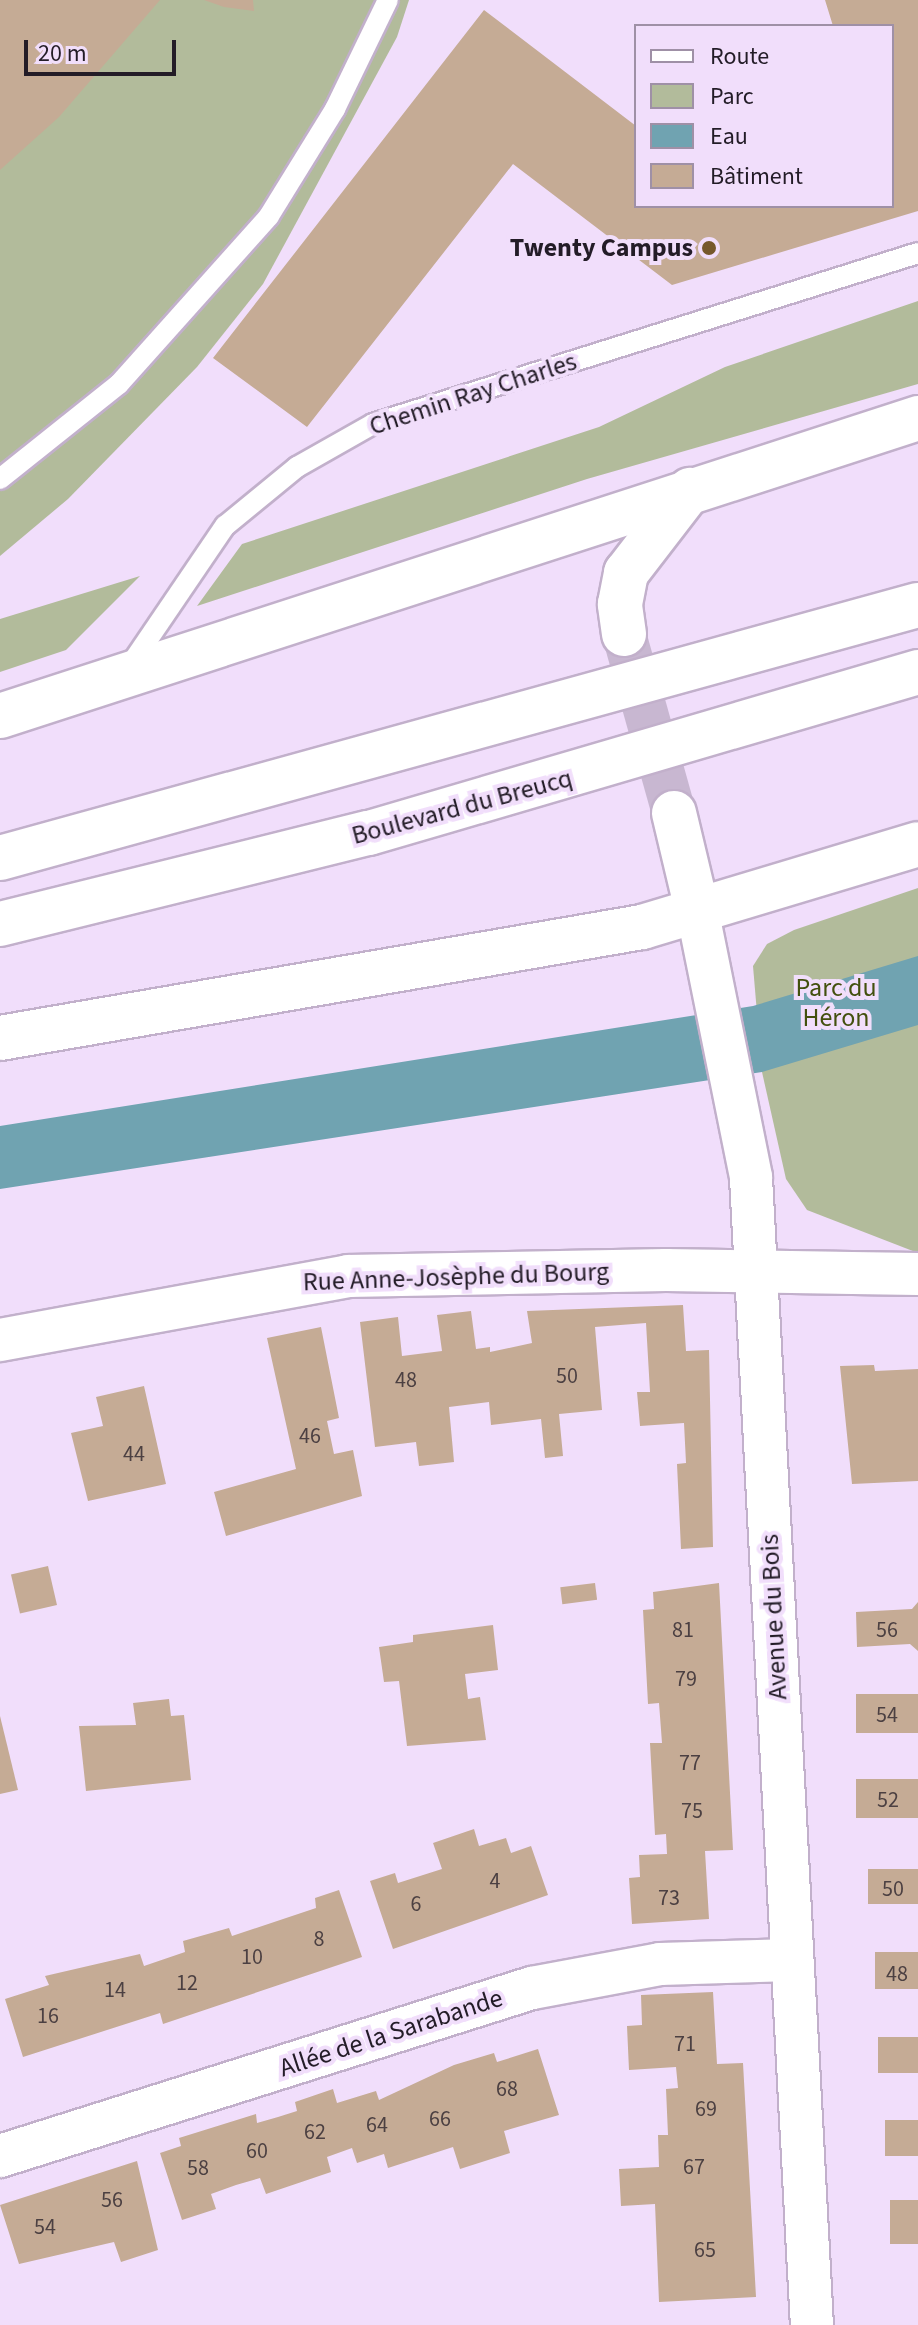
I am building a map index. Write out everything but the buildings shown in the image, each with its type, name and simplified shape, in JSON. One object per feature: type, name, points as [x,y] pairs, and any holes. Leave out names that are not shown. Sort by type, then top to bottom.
[{"type":"main road","points":[[0,716],[918,418]]},
{"type":"main road","points":[[624,634],[620,604],[626,573],[690,490]]},
{"type":"main road","points":[[0,858],[918,605]]},
{"type":"main road","name":"Boulevard du Breucq","points":[[0,924],[369,833],[918,672]]},
{"type":"main road","points":[[674,813],[698,914]]},
{"type":"main road","points":[[0,1038],[532,949],[698,914],[918,844]]},
{"type":"street","name":"Avenue du Bois","points":[[698,914],[715,1004],[737,1091],[756,1270],[812,2325]]},
{"type":"street","name":"Rue Anne-Josèphe du Bourg","points":[[0,1340],[320,1278],[756,1270],[918,1274]]},
{"type":"street","name":"Allée de la Sarabande","points":[[0,2156],[532,1988],[660,1964],[791,1960]]},
{"type":"lane","points":[[0,479],[119,384],[269,216],[335,109],[388,0]]},
{"type":"lane","name":"Chemin Ray Charles","points":[[122,677],[225,526],[297,467],[373,424],[918,253]]},
{"type":"green space","points":[[0,0],[409,0],[397,37],[263,284],[197,367],[68,499],[0,556]]},
{"type":"green space","points":[[918,301],[918,384],[587,479],[197,606],[242,544],[599,427],[725,367]]},
{"type":"green space","points":[[140,576],[66,650],[0,672],[0,619]]},
{"type":"green space","name":"Parc du Héron","points":[[918,888],[918,1253],[807,1210],[786,1179],[762,1072],[753,966],[767,944],[794,930]]},
{"type":"water","points":[[918,956],[918,1025],[762,1072],[0,1189],[0,1126],[753,1006]]},
{"type":"tunnel","points":[[624,634],[674,813]]},
{"type":"place","name":"Twenty Campus","points":[[709,248]]}]
